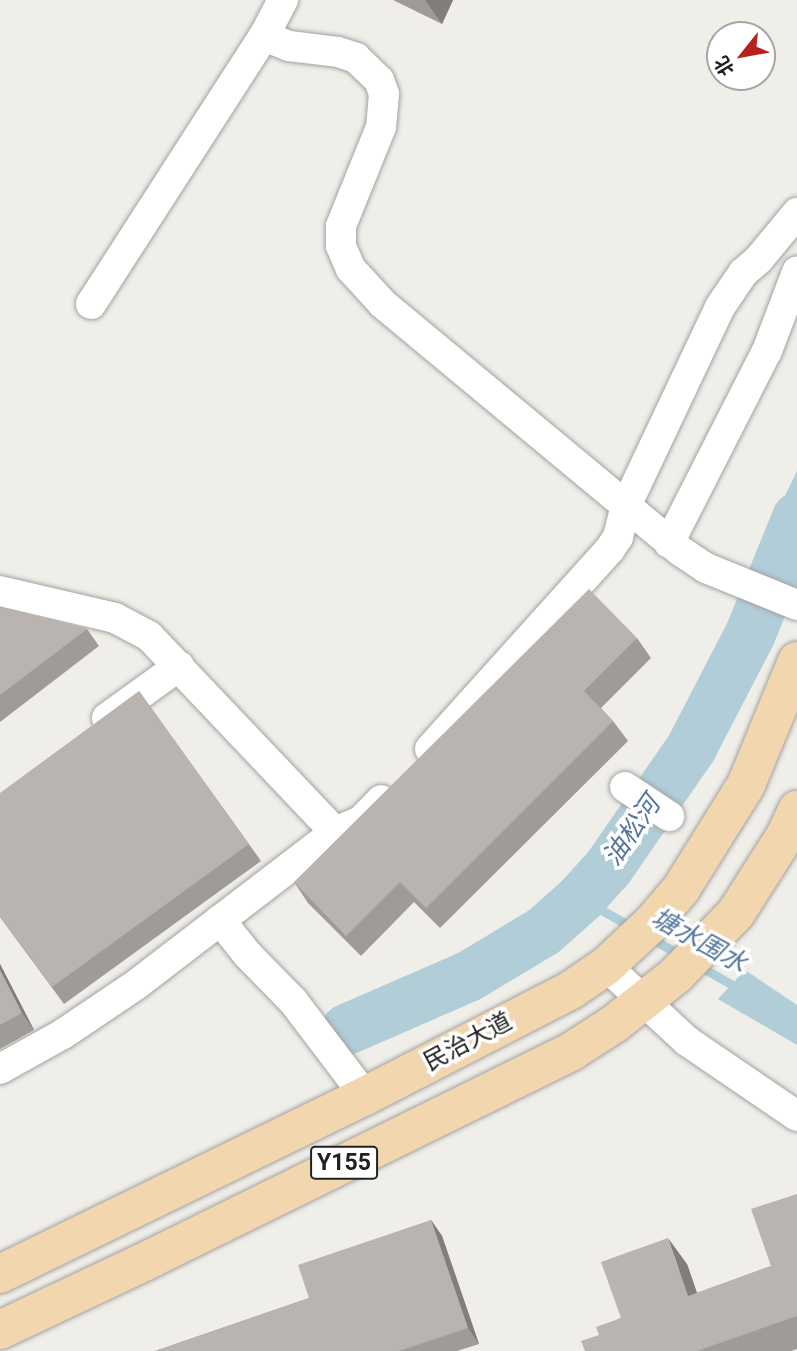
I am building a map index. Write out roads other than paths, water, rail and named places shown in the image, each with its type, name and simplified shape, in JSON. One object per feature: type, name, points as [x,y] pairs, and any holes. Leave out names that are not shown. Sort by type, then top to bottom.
[{"type":"main road","name":"民治大道","points":[[0,1274],[365,1096],[571,990],[617,957],[681,889],[746,785],[797,660]]},
{"type":"main road","name":"Y155","points":[[0,1330],[572,1051],[643,1002],[708,944],[736,912],[785,836],[797,810]]},
{"type":"street","points":[[91,304],[264,36],[283,0]]},
{"type":"street","points":[[264,36],[289,46],[338,52],[356,58],[379,80],[384,94],[381,127],[341,226],[341,246],[351,269],[383,304],[669,542],[706,568],[790,602]]},
{"type":"street","points":[[0,1069],[95,1013],[335,832],[361,821],[404,776],[610,549],[618,537],[625,508],[720,307],[743,273],[760,258],[797,213]]},
{"type":"street","points":[[669,542],[767,351],[797,272]]},
{"type":"street","points":[[0,591],[115,618],[149,636],[335,832]]},
{"type":"street","points":[[90,732],[179,666]]},
{"type":"street","points":[[631,791],[669,816]]},
{"type":"street","points":[[220,920],[247,954],[293,1002],[365,1096]]},
{"type":"street","points":[[617,957],[643,1002],[687,1041],[797,1116]]},
{"type":"water","points":[[797,471],[797,571],[770,557],[764,546],[764,539]]},
{"type":"water","points":[[741,611],[756,624],[767,629],[683,794],[651,772],[706,690]]},
{"type":"water","points":[[624,817],[655,839],[612,890],[541,954],[522,918],[538,911],[560,895],[606,846]]},
{"type":"water","points":[[471,949],[491,984],[355,1044],[337,1015],[427,976]]},
{"type":"water","points":[[745,970],[797,1005],[797,1045],[718,999]]},
{"type":"waterway","name":"油松河","points":[[346,1029],[468,976],[543,931],[580,898],[608,867],[691,747],[750,633],[797,517]]},
{"type":"waterway","name":"塘水围水","points":[[585,901],[634,928]]},
{"type":"waterway","name":"塘水围水","points":[[649,937],[682,956]]},
{"type":"waterway","name":"塘水围水","points":[[697,965],[740,989]]}]
